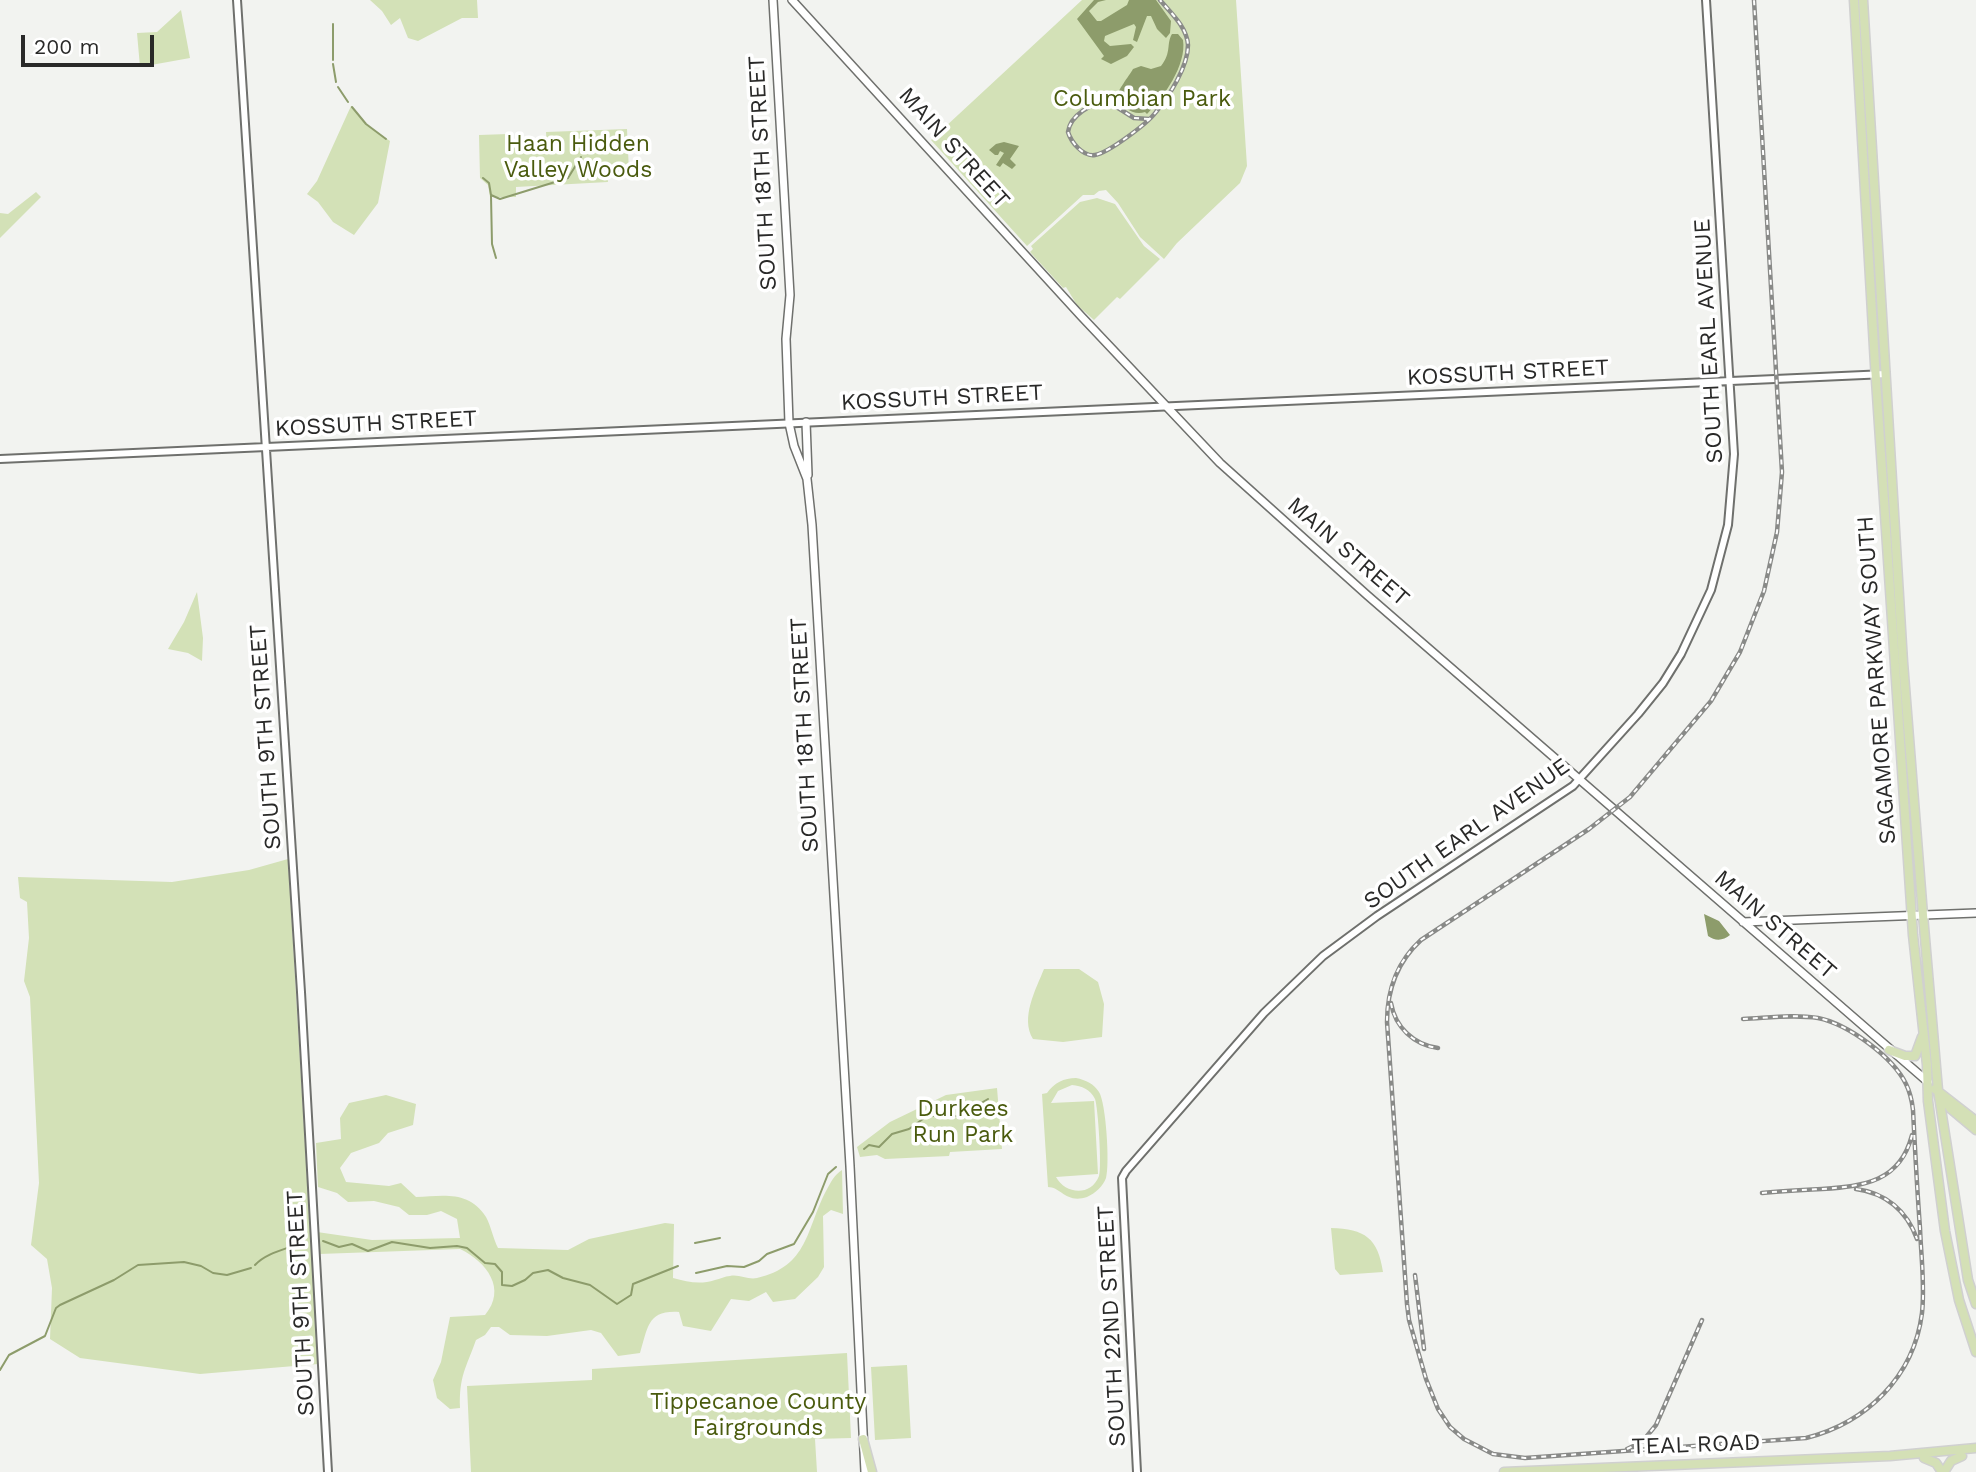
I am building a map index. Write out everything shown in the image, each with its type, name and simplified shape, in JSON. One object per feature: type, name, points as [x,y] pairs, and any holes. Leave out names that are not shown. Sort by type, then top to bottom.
[{"type":"main road","name":"MAIN STREET","points":[[792,0],[1220,463],[1928,1082]]},
{"type":"main road","name":"SAGAMORE PARKWAY SOUTH","points":[[1854,0],[1875,374],[1912,916],[1945,1231],[1958,1300],[1976,1352]]},
{"type":"main road","name":"SAGAMORE PARKWAY SOUTH","points":[[1863,0],[1904,675],[1938,1090],[1968,1280],[1976,1304]]},
{"type":"main road","name":"SOUTH 18TH STREET","points":[[774,1],[790,295],[786,339],[789,423],[794,446],[807,479],[850,1166],[865,1472]]},
{"type":"main road","points":[[806,422],[809,464],[807,479]]},
{"type":"main road","points":[[1743,922],[1976,913]]},
{"type":"main road","points":[[1889,1050],[1905,1056],[1915,1056],[1923,1034]]},
{"type":"main road","points":[[1928,1082],[1976,1121]]},
{"type":"main road","points":[[1938,1090],[1951,1109],[1976,1130]]},
{"type":"main road","points":[[1945,1138],[1951,1121],[1965,1120]]},
{"type":"main road","points":[[863,1439],[872,1472]]},
{"type":"main road","name":"TEAL ROAD","points":[[1889,1456],[1962,1456],[1976,1450]]},
{"type":"main road","name":"TEAL ROAD","points":[[1504,1472],[1976,1450]]},
{"type":"main road","points":[[1924,1458],[1936,1463],[1943,1472],[1951,1461],[1962,1456]]},
{"type":"street","name":"SOUTH 9TH STREET","points":[[237,0],[328,1472]]},
{"type":"street","name":"SOUTH EARL AVENUE","points":[[1122,1178],[1264,1013],[1323,956],[1377,916],[1518,824],[1581,779],[1663,683],[1681,654],[1708,598],[1722,551],[1733,491],[1730,380],[1706,0]]},
{"type":"street","name":"KOSSUTH STREET","points":[[0,459],[1886,374]]},
{"type":"street","name":"SOUTH 22ND STREET","points":[[1122,1178],[1137,1472]]},
{"type":"green space","points":[[370,0],[477,0],[478,18],[462,18],[418,41],[408,38],[400,18],[391,25],[382,11]]},
{"type":"green space","name":"Columbian Park","points":[[1082,0],[1236,0],[1247,166],[1240,183],[1177,243],[1164,259],[1140,237],[1118,203],[1106,190],[1094,195],[1083,195],[1027,246],[931,140]]},
{"type":"green space","points":[[181,10],[190,58],[140,67],[137,33],[157,32]]},
{"type":"green space","points":[[351,106],[367,125],[390,141],[378,203],[354,235],[333,222],[318,202],[307,194],[317,181]]},
{"type":"green space","name":"Haan Hidden Valley Woods","points":[[627,129],[629,172],[612,173],[607,176],[608,182],[516,187],[516,197],[490,197],[488,185],[480,178],[479,135],[508,134],[508,141],[514,141],[515,149],[547,148],[546,132]]},
{"type":"green space","points":[[36,192],[41,197],[0,238],[0,213],[8,214]]},
{"type":"green space","points":[[1097,198],[1115,204],[1144,246],[1160,259],[1120,299],[1117,297],[1094,320],[1077,305],[1066,287],[1063,288],[1030,252],[1033,249],[1031,246],[1080,202]]},
{"type":"green space","points":[[197,592],[203,638],[202,661],[188,653],[168,649]]},
{"type":"green space","points":[[288,859],[318,1364],[200,1374],[80,1358],[50,1339],[52,1288],[47,1259],[31,1245],[39,1183],[30,997],[24,981],[29,938],[27,902],[20,898],[18,877],[172,882],[249,870]]},
{"type":"green space","points":[[1044,969],[1079,969],[1098,982],[1104,1004],[1102,1037],[1063,1042],[1033,1039],[1029,1031],[1029,1013]]},
{"type":"green space","points":[[1072,1078],[1086,1081],[1099,1092],[1107,1134],[1106,1178],[1096,1191],[1080,1199],[1048,1187],[1042,1094],[1060,1082]],"holes":[[[1072,1085],[1088,1090],[1095,1099],[1100,1150],[1099,1176],[1090,1187],[1078,1191],[1065,1187],[1056,1177],[1098,1174],[1094,1101],[1051,1103],[1058,1091]]]},
{"type":"green space","name":"Durkees Run Park","points":[[997,1088],[1002,1149],[950,1152],[949,1156],[885,1159],[877,1155],[860,1157],[857,1147],[890,1122],[946,1095]]},
{"type":"green space","points":[[386,1095],[416,1104],[413,1125],[388,1133],[379,1143],[351,1153],[340,1168],[346,1182],[389,1186],[401,1183],[416,1197],[455,1196],[472,1202],[486,1217],[498,1248],[568,1250],[589,1239],[665,1223],[674,1224],[673,1278],[699,1283],[726,1276],[757,1278],[787,1265],[796,1255],[804,1244],[826,1191],[842,1170],[843,1214],[831,1210],[823,1216],[824,1267],[818,1277],[795,1299],[773,1302],[766,1292],[749,1301],[731,1299],[711,1331],[683,1326],[679,1312],[668,1312],[650,1322],[640,1353],[618,1356],[601,1333],[591,1330],[547,1336],[510,1335],[499,1327],[491,1327],[485,1335],[476,1340],[466,1365],[460,1408],[450,1409],[437,1398],[433,1380],[441,1362],[450,1317],[485,1315],[491,1305],[494,1286],[486,1269],[460,1249],[319,1254],[317,1232],[372,1240],[460,1238],[457,1219],[441,1211],[427,1215],[409,1215],[399,1207],[374,1201],[348,1202],[337,1193],[318,1187],[316,1143],[341,1139],[340,1118],[349,1103]]},
{"type":"green space","points":[[1331,1228],[1361,1233],[1368,1238],[1378,1251],[1383,1272],[1340,1275],[1335,1269]]},
{"type":"green space","name":"Tippecanoe County Fairgrounds","points":[[847,1353],[851,1438],[815,1439],[817,1472],[471,1472],[467,1386],[592,1380],[592,1369]]},
{"type":"green space","points":[[907,1365],[911,1438],[875,1440],[871,1367]]},
{"type":"shaded area","points":[[1094,0],[1106,0],[1098,2],[1089,11],[1097,21],[1101,21],[1127,5],[1129,0],[1156,0],[1171,21],[1170,33],[1166,38],[1157,29],[1151,16],[1147,16],[1137,42],[1133,40],[1136,27],[1134,24],[1105,36],[1104,41],[1110,46],[1131,44],[1134,47],[1127,56],[1111,64],[1101,59],[1104,56],[1077,19]]},
{"type":"shaded area","points":[[1172,34],[1178,34],[1183,40],[1181,60],[1173,80],[1147,114],[1129,110],[1117,97],[1121,87],[1133,69],[1141,66],[1151,69],[1161,66],[1167,56]]},
{"type":"shaded area","points":[[1004,142],[1019,146],[1010,159],[1016,165],[1012,169],[1003,163],[1000,167],[996,165],[1004,153],[1000,151],[995,155],[989,150]]},
{"type":"shaded area","points":[[1704,914],[1719,921],[1730,935],[1719,940],[1708,936]]},
{"type":"waterway","points":[[333,24],[333,60]]},
{"type":"waterway","points":[[333,64],[336,82]]},
{"type":"waterway","points":[[338,87],[348,102]]},
{"type":"waterway","points":[[352,107],[366,124],[386,139]]},
{"type":"waterway","points":[[483,178],[489,183],[491,195],[500,199],[568,178],[581,157]]},
{"type":"waterway","points":[[491,196],[492,244],[496,258]]},
{"type":"waterway","points":[[864,1149],[869,1145],[879,1147],[892,1134],[909,1129],[927,1116],[959,1116],[988,1099]]},
{"type":"waterway","points":[[696,1273],[727,1266],[744,1267],[759,1261],[767,1254],[794,1244],[813,1212],[828,1174],[836,1167]]},
{"type":"waterway","points":[[695,1243],[720,1238]]},
{"type":"waterway","points":[[323,1241],[339,1247],[352,1244],[368,1251],[392,1242],[430,1248],[467,1248],[485,1263],[495,1264],[502,1272],[502,1285],[512,1286],[533,1273],[548,1270],[563,1278],[590,1285],[617,1304],[631,1295],[633,1284],[678,1266]]},
{"type":"waterway","points":[[255,1265],[272,1254],[303,1242]]},
{"type":"waterway","points":[[0,1370],[9,1355],[45,1336],[56,1308],[114,1280],[138,1265],[184,1262],[201,1266],[213,1273],[227,1275],[251,1268]]},
{"type":"railway","points":[[1149,119],[1134,118],[1107,101],[1095,104],[1077,115],[1068,132],[1075,144],[1086,154],[1101,153],[1144,124],[1156,112],[1166,98],[1181,72],[1188,45],[1182,26],[1160,0]]},
{"type":"railway","points":[[1743,1019],[1799,1016],[1830,1021],[1856,1034],[1880,1053],[1900,1074],[1907,1087],[1913,1110],[1923,1302],[1917,1336],[1898,1377],[1867,1409],[1828,1431],[1806,1438],[1525,1458],[1493,1454],[1464,1439],[1450,1427],[1438,1409],[1426,1379],[1409,1320],[1387,1022],[1391,987],[1406,957],[1421,940],[1589,829],[1630,797],[1711,701],[1740,652],[1764,591],[1777,532],[1782,472],[1754,0]]},
{"type":"railway","points":[[1391,1003],[1397,1020],[1407,1033],[1421,1043],[1438,1048]]},
{"type":"railway","points":[[1762,1193],[1837,1188],[1866,1183],[1889,1172],[1899,1163],[1912,1135]]},
{"type":"railway","points":[[1856,1189],[1877,1195],[1894,1205],[1907,1220],[1917,1239]]},
{"type":"railway","points":[[1415,1275],[1424,1349]]},
{"type":"railway","points":[[1627,1449],[1642,1442],[1656,1425],[1702,1320]]}]
